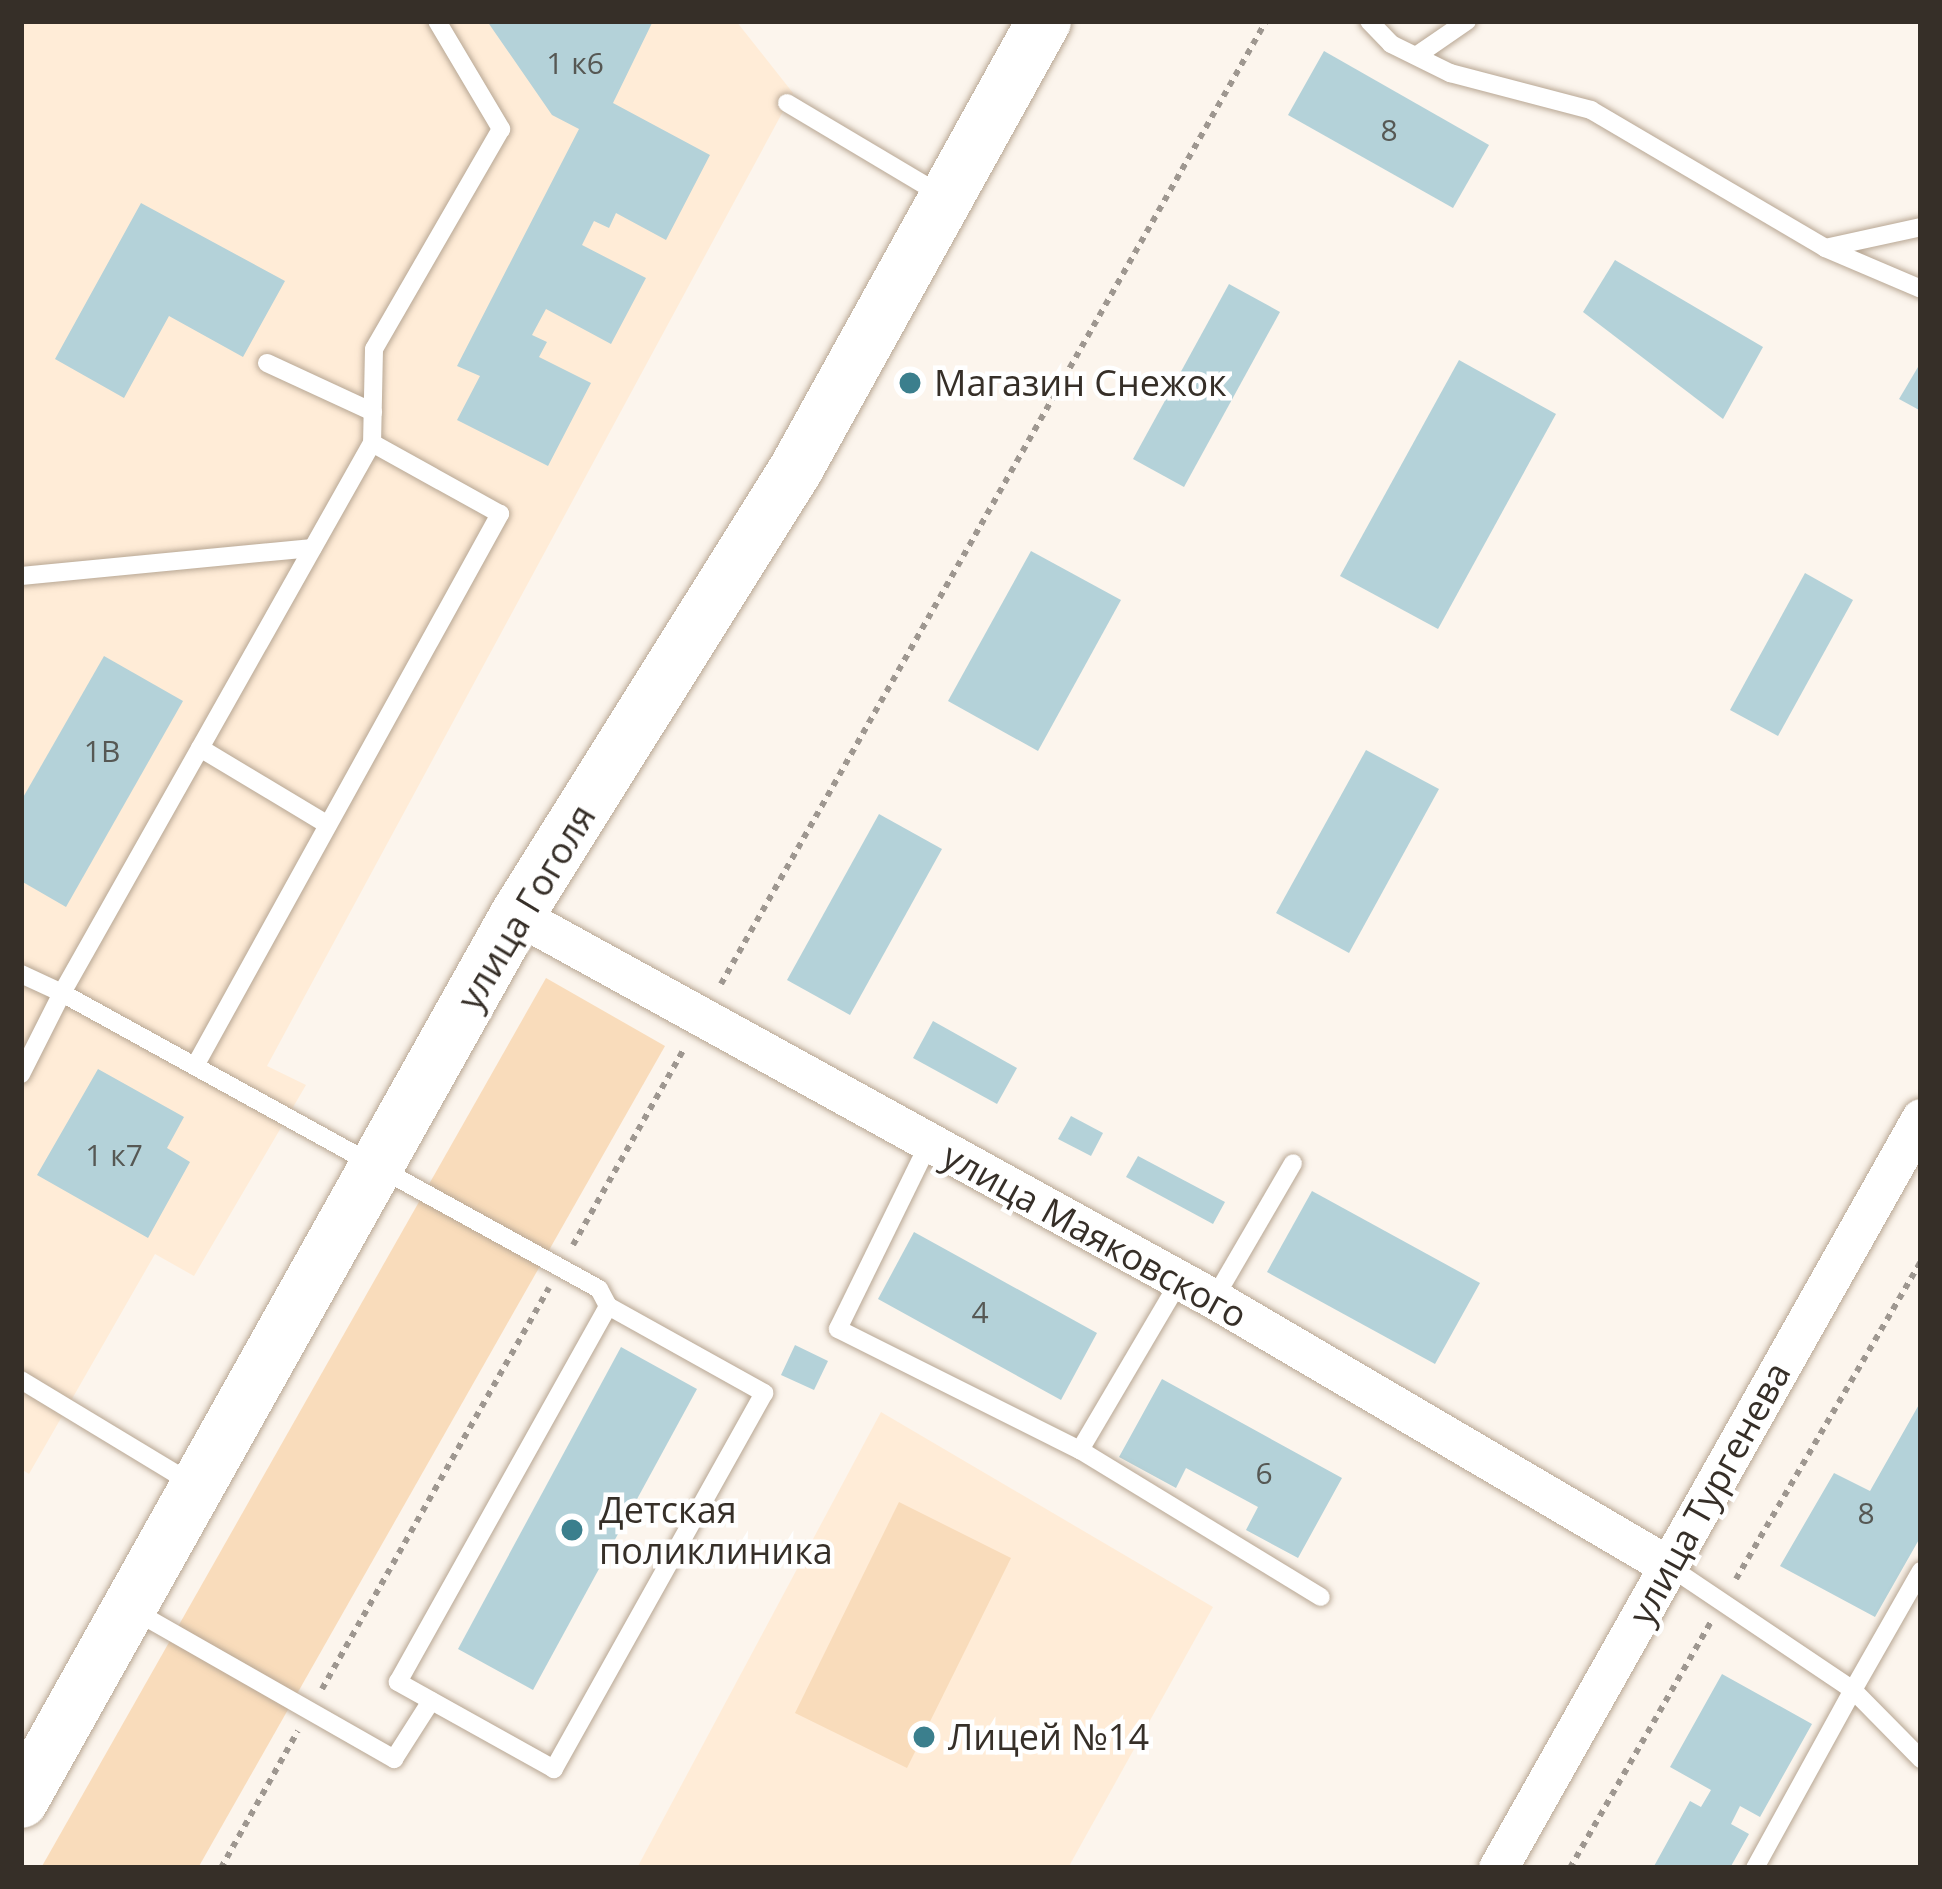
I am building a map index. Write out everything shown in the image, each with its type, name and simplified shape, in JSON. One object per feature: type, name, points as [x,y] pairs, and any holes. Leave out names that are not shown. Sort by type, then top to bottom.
[{"type":"main road","name":"улица Гоголя","points":[[27,1776],[129,1608],[518,915],[796,469],[1044,21]]},
{"type":"street","name":"улица Маяковского","points":[[518,915],[1197,1290],[1667,1565]]},
{"type":"street","name":"улица Тургенева","points":[[1498,1868],[1921,1118]]},
{"type":"lane","points":[[21,1074],[372,443],[374,349],[501,129],[437,21]]},
{"type":"lane","points":[[1370,21],[1416,56],[1591,110],[1825,248],[1921,289]]},
{"type":"lane","points":[[1416,56],[1467,21]]},
{"type":"lane","points":[[788,104],[946,198]]},
{"type":"lane","points":[[1825,248],[1921,227]]},
{"type":"lane","points":[[268,362],[373,412]]},
{"type":"lane","points":[[195,1066],[500,514],[372,443]]},
{"type":"lane","points":[[21,576],[313,548]]},
{"type":"lane","points":[[200,748],[328,824]]},
{"type":"lane","points":[[21,974],[599,1289],[608,1306],[764,1393],[554,1769],[398,1682],[608,1306]]},
{"type":"lane","points":[[929,1143],[838,1329],[1080,1450],[1321,1597]]},
{"type":"lane","points":[[1080,1450],[1293,1162]]},
{"type":"lane","points":[[21,1380],[197,1486]]},
{"type":"lane","points":[[1667,1565],[1853,1690],[1921,1759]]},
{"type":"lane","points":[[1755,1868],[1921,1571]]},
{"type":"lane","points":[[129,1608],[394,1759],[431,1701]]},
{"type":"path","points":[[220,1868],[1266,21]]},
{"type":"path","points":[[1570,1868],[1921,1261]]},
{"type":"shaded area","points":[[21,21],[736,21],[793,93],[267,1066],[306,1085],[194,1276],[155,1254],[29,1474],[21,1469]]},
{"type":"shaded area","points":[[546,978],[665,1046],[198,1868],[41,1868]]},
{"type":"shaded area","name":"Лицей №14","points":[[881,1412],[1213,1607],[1068,1868],[637,1868]]},
{"type":"shaded area","points":[[899,1502],[1011,1558],[907,1768],[795,1713]]},
{"type":"building","points":[[487,21],[653,21],[613,103],[710,155],[666,240],[616,213],[609,228],[594,221],[582,245],[646,278],[611,344],[546,309],[532,335],[547,342],[539,357],[591,383],[548,466],[457,420],[480,376],[457,366],[579,129],[552,115]]},
{"type":"building","points":[[1324,51],[1489,145],[1453,208],[1288,115]]},
{"type":"building","points":[[141,203],[285,281],[243,357],[169,316],[124,398],[55,359]]},
{"type":"building","points":[[1615,260],[1763,347],[1723,419],[1583,312]]},
{"type":"building","points":[[1229,284],[1280,312],[1184,487],[1133,459]]},
{"type":"building","points":[[1459,360],[1556,414],[1438,629],[1340,576]]},
{"type":"building","points":[[1921,362],[1921,411],[1899,399]]},
{"type":"building","points":[[1031,551],[1121,600],[1038,751],[948,701]]},
{"type":"building","points":[[1805,573],[1853,600],[1778,736],[1730,710]]},
{"type":"building","points":[[104,656],[183,701],[66,907],[21,881],[21,801]]},
{"type":"building","points":[[1366,750],[1439,789],[1349,953],[1276,913]]},
{"type":"building","points":[[879,814],[942,849],[850,1015],[787,980]]},
{"type":"building","points":[[933,1021],[1017,1068],[997,1104],[913,1058]]},
{"type":"building","points":[[98,1069],[184,1117],[167,1148],[190,1162],[148,1238],[37,1175]]},
{"type":"building","points":[[1071,1116],[1103,1133],[1091,1156],[1058,1139]]},
{"type":"building","points":[[1138,1156],[1225,1202],[1213,1224],[1126,1177]]},
{"type":"building","points":[[1312,1191],[1480,1283],[1435,1364],[1267,1272]]},
{"type":"building","points":[[914,1232],[1097,1333],[1061,1400],[878,1299]]},
{"type":"building","points":[[795,1345],[828,1361],[814,1390],[781,1375]]},
{"type":"building","points":[[621,1347],[697,1389],[533,1690],[458,1649]]},
{"type":"building","points":[[1162,1379],[1342,1478],[1298,1558],[1246,1530],[1258,1507],[1186,1468],[1176,1488],[1119,1457]]},
{"type":"building","points":[[1921,1401],[1921,1536],[1875,1617],[1780,1566],[1834,1473],[1870,1491]]},
{"type":"building","points":[[1722,1674],[1812,1724],[1760,1817],[1740,1806],[1731,1824],[1749,1834],[1730,1868],[1653,1868],[1690,1801],[1701,1807],[1711,1790],[1670,1767]]},
{"type":"place","name":"Магазин Снежок","points":[[910,383]]},
{"type":"place","name":"Детская поликлиника","points":[[572,1530]]},
{"type":"place","name":"Лицей №14","points":[[924,1737]]}]
